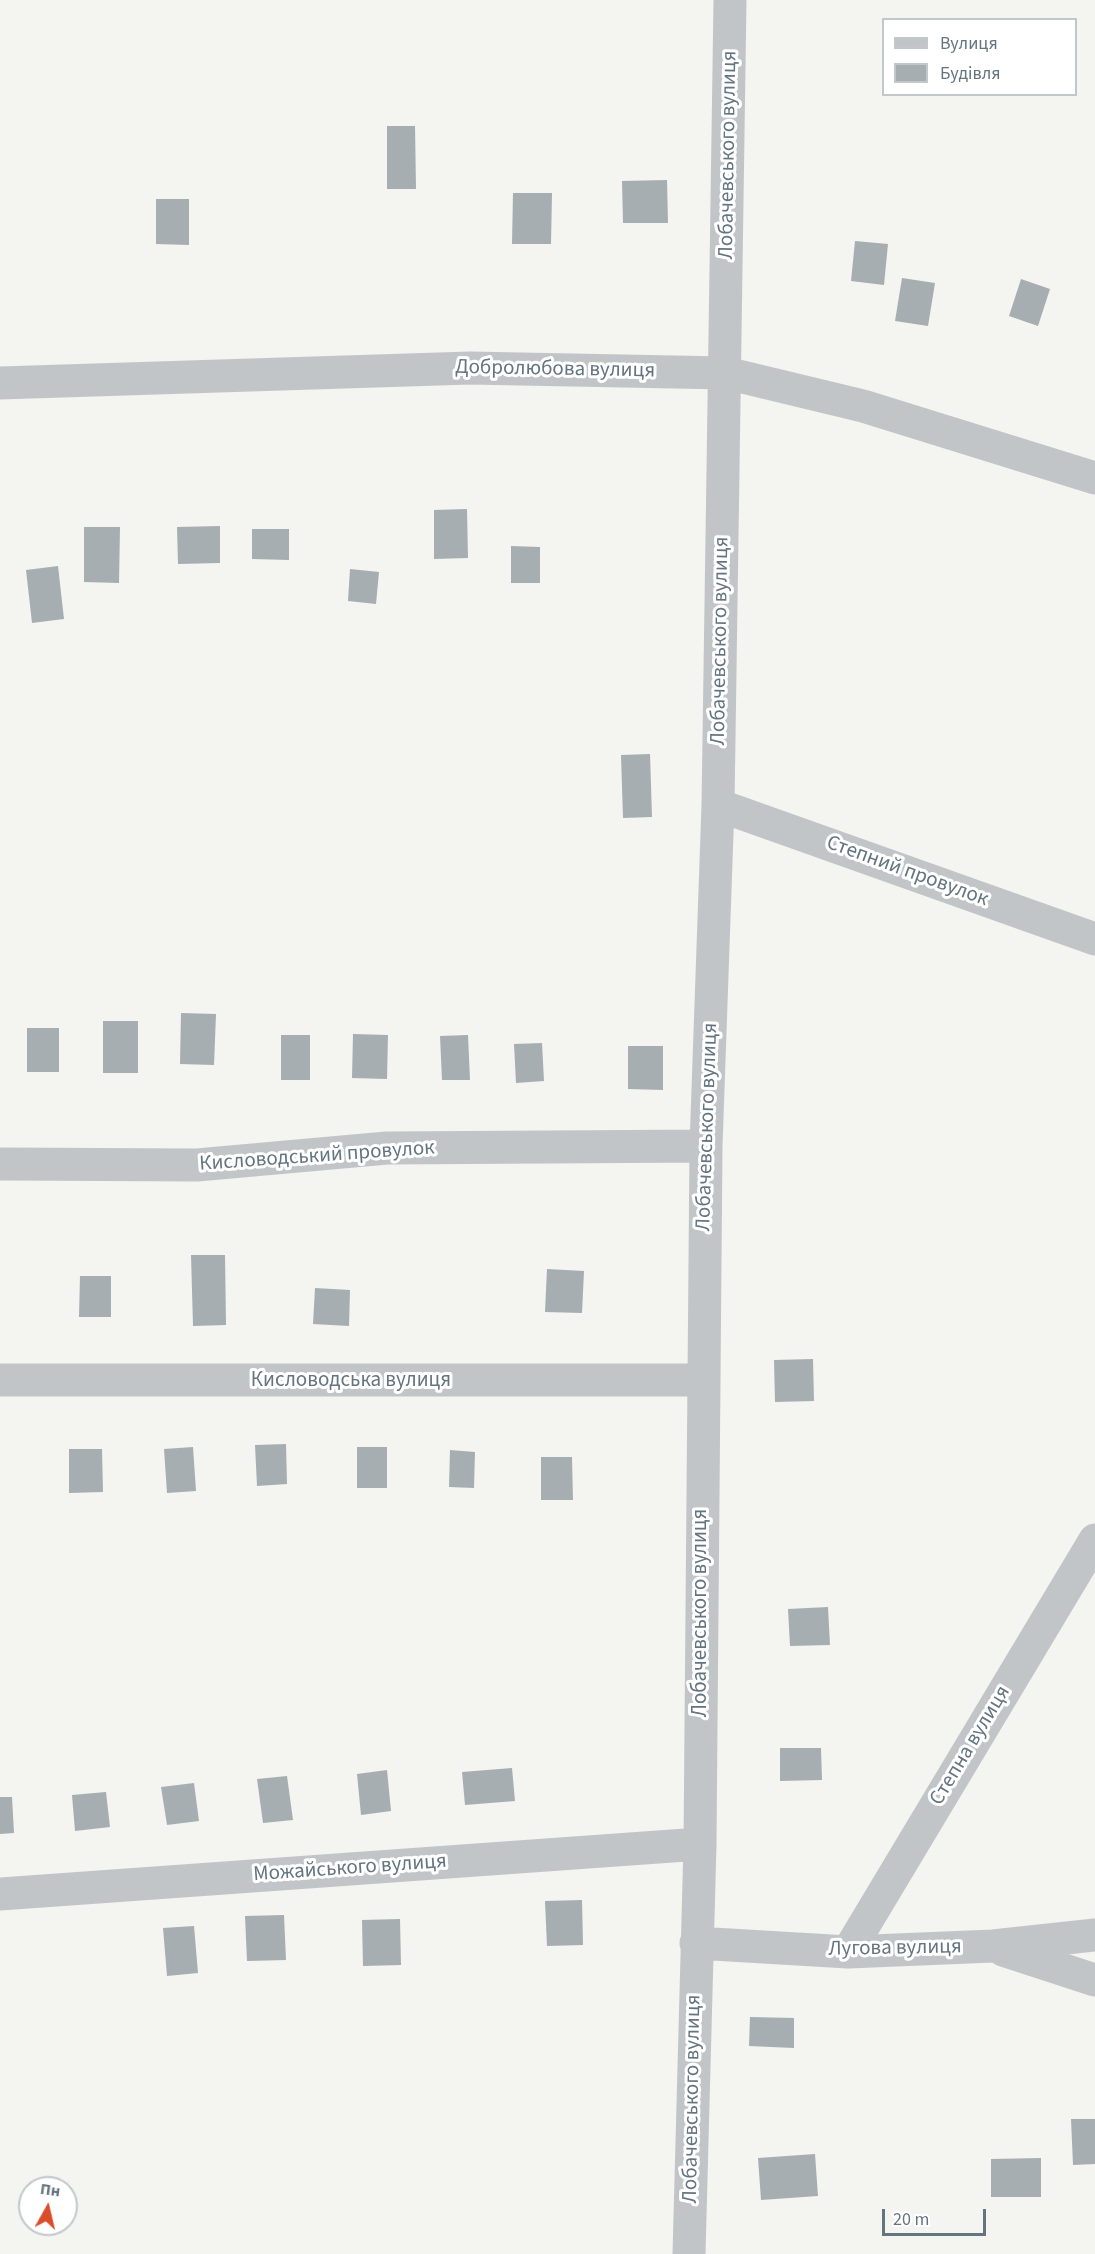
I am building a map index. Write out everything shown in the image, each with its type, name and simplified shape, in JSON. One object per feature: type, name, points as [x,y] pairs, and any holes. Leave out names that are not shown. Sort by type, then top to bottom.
[{"type":"street","name":"Лобачевського вулиця","points":[[690,2254],[700,1845],[706,1146],[718,805],[730,0]]},
{"type":"street","name":"Добролюбова вулиця","points":[[0,382],[470,368],[726,373],[863,405],[1095,478]]},
{"type":"street","name":"Степний провулок","points":[[718,805],[1095,939]]},
{"type":"street","name":"Кисловодський провулок","points":[[0,1164],[197,1165],[387,1148],[706,1146]]},
{"type":"street","name":"Кисловодська вулиця","points":[[0,1380],[52,1382],[703,1380]]},
{"type":"street","name":"Степна вулиця","points":[[848,1952],[1095,1540]]},
{"type":"street","name":"Можайського вулиця","points":[[0,1894],[700,1845]]},
{"type":"street","name":"Лугова вулиця","points":[[696,1943],[848,1952],[993,1946],[1095,1935]]},
{"type":"street","points":[[993,1946],[1095,1980]]},
{"type":"building","points":[[387,126],[415,126],[416,189],[387,189]]},
{"type":"building","points":[[667,180],[668,223],[623,223],[622,181]]},
{"type":"building","points":[[513,193],[552,193],[551,244],[512,244]]},
{"type":"building","points":[[156,199],[189,199],[189,245],[156,244]]},
{"type":"building","points":[[855,241],[888,244],[884,285],[851,281]]},
{"type":"building","points":[[902,278],[935,283],[928,326],[895,321]]},
{"type":"building","points":[[1021,279],[1050,289],[1038,326],[1009,316]]},
{"type":"building","points":[[467,509],[468,558],[434,559],[434,510]]},
{"type":"building","points":[[220,526],[220,563],[178,564],[177,527]]},
{"type":"building","points":[[84,527],[120,527],[119,583],[84,582]]},
{"type":"building","points":[[252,529],[289,529],[289,560],[252,559]]},
{"type":"building","points":[[511,546],[540,547],[540,583],[511,583]]},
{"type":"building","points":[[58,566],[64,619],[32,623],[26,570]]},
{"type":"building","points":[[350,569],[379,572],[376,604],[348,601]]},
{"type":"building","points":[[650,754],[652,817],[623,818],[621,755]]},
{"type":"building","points":[[181,1013],[216,1014],[214,1065],[180,1064]]},
{"type":"building","points":[[103,1021],[138,1021],[138,1073],[103,1073]]},
{"type":"building","points":[[27,1028],[59,1028],[59,1072],[27,1072]]},
{"type":"building","points":[[353,1034],[388,1035],[387,1079],[352,1078]]},
{"type":"building","points":[[281,1035],[310,1035],[310,1080],[281,1080]]},
{"type":"building","points":[[468,1035],[470,1080],[442,1080],[440,1036]]},
{"type":"building","points":[[542,1043],[544,1081],[516,1083],[514,1044]]},
{"type":"building","points":[[628,1046],[663,1046],[663,1090],[628,1089]]},
{"type":"building","points":[[191,1255],[225,1255],[226,1325],[193,1326]]},
{"type":"building","points":[[547,1269],[584,1271],[582,1313],[545,1312]]},
{"type":"building","points":[[80,1276],[111,1276],[111,1317],[79,1317]]},
{"type":"building","points":[[315,1288],[350,1290],[349,1326],[313,1324]]},
{"type":"building","points":[[813,1359],[814,1401],[775,1402],[774,1360]]},
{"type":"building","points":[[286,1444],[287,1484],[257,1486],[255,1445]]},
{"type":"building","points":[[193,1447],[196,1491],[167,1493],[164,1449]]},
{"type":"building","points":[[357,1447],[387,1447],[387,1488],[357,1488]]},
{"type":"building","points":[[69,1449],[102,1449],[103,1492],[69,1493]]},
{"type":"building","points":[[450,1450],[475,1452],[474,1488],[449,1487]]},
{"type":"building","points":[[541,1457],[572,1457],[573,1500],[541,1500]]},
{"type":"building","points":[[828,1607],[830,1645],[790,1646],[788,1609]]},
{"type":"building","points":[[780,1748],[821,1748],[822,1780],[780,1781]]},
{"type":"building","points":[[512,1768],[515,1801],[465,1805],[462,1772]]},
{"type":"building","points":[[387,1770],[391,1811],[361,1815],[357,1774]]},
{"type":"building","points":[[287,1776],[293,1820],[263,1823],[257,1779]]},
{"type":"building","points":[[194,1783],[199,1821],[167,1825],[161,1787]]},
{"type":"building","points":[[106,1792],[110,1827],[75,1831],[72,1795]]},
{"type":"building","points":[[0,1797],[12,1797],[14,1833],[0,1834]]},
{"type":"building","points":[[582,1900],[583,1945],[547,1946],[545,1901]]},
{"type":"building","points":[[284,1915],[286,1960],[247,1961],[245,1916]]},
{"type":"building","points":[[400,1919],[401,1965],[363,1966],[362,1920]]},
{"type":"building","points":[[194,1926],[198,1973],[167,1976],[163,1928]]},
{"type":"building","points":[[750,2017],[794,2018],[794,2048],[749,2046]]},
{"type":"building","points":[[1071,2119],[1095,2119],[1095,2164],[1073,2165]]},
{"type":"building","points":[[815,2154],[818,2196],[761,2200],[758,2158]]},
{"type":"building","points":[[1041,2158],[1041,2197],[991,2197],[991,2159]]}]
